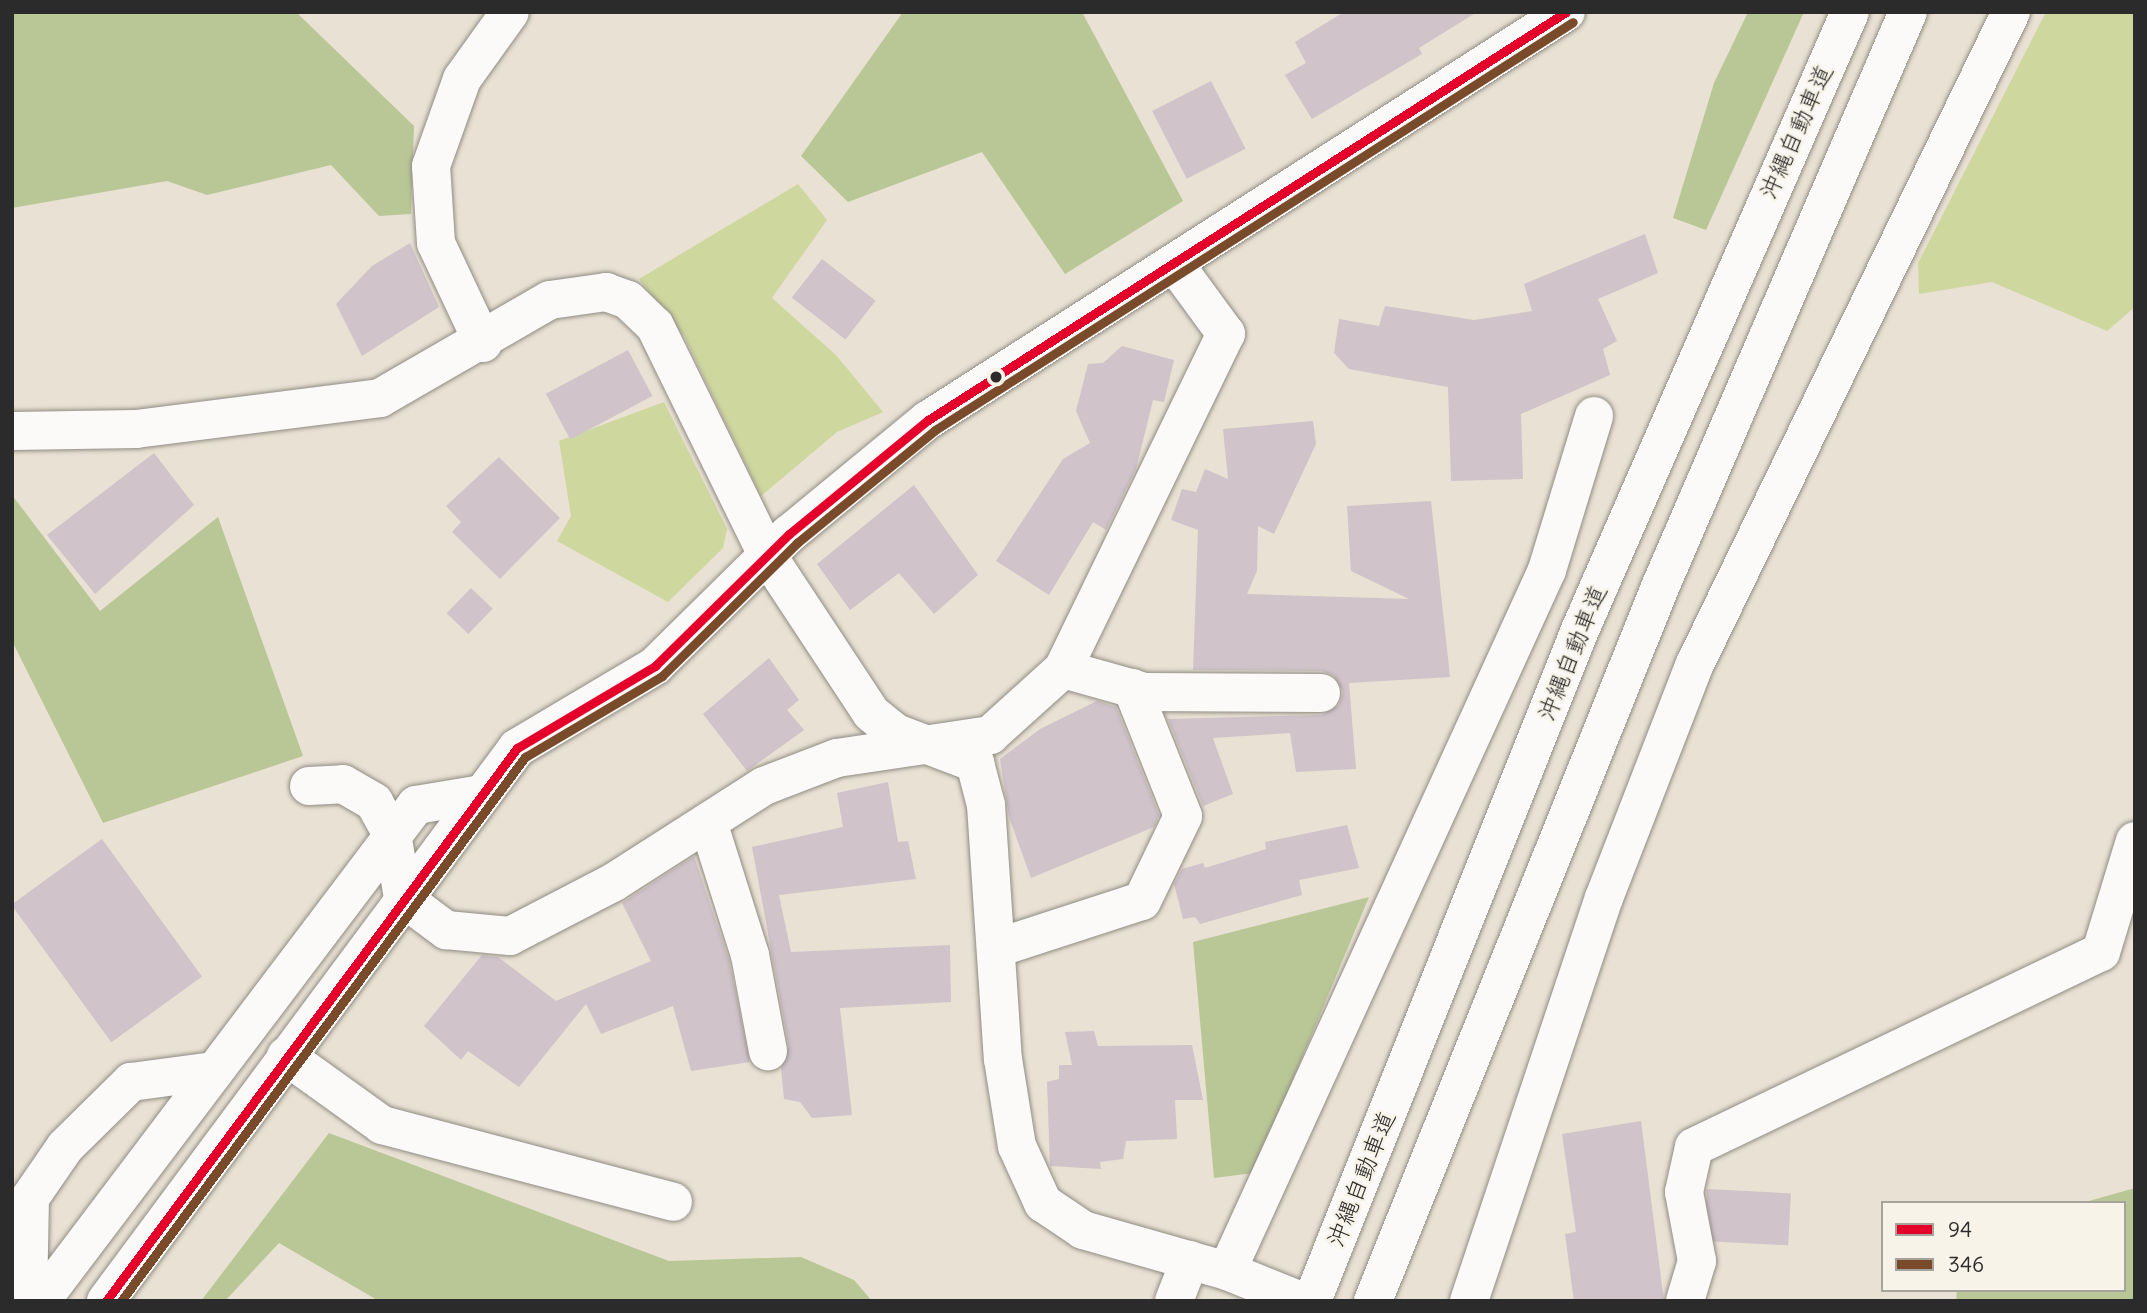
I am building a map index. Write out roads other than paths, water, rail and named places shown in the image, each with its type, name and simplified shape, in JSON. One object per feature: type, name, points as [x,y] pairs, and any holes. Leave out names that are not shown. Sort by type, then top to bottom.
[{"type":"main road","points":[[483,343],[436,243],[431,166],[462,79],[510,12]]},
{"type":"main road","points":[[106,1301],[403,898],[482,794],[527,741],[655,666],[766,555],[928,420],[1566,12]]},
{"type":"main road","name":"沖縄自動車道","points":[[1312,1301],[1580,630],[1850,12]]},
{"type":"main road","points":[[1373,1301],[1661,585],[1908,12]]},
{"type":"main road","points":[[1469,1301],[1604,898],[1694,666],[2011,12]]},
{"type":"main road","points":[[309,786],[342,784],[374,802],[392,834],[403,898],[446,930],[510,936],[614,882],[764,786],[838,758],[990,735],[1063,669],[1226,334],[1174,263]]},
{"type":"main road","points":[[12,431],[136,429],[380,398],[483,343],[550,300],[606,292],[628,300],[655,326],[766,555],[871,713],[896,733],[975,764],[986,805],[1003,1059],[1017,1146],[1043,1203],[1083,1230],[1235,1274],[1301,1301]]},
{"type":"main road","points":[[1235,1274],[1542,583],[1594,416]]},
{"type":"main road","points":[[1063,669],[1132,688],[1321,692]]},
{"type":"main road","points":[[996,948],[1142,901],[1183,816],[1132,688]]},
{"type":"main road","points":[[41,1301],[416,805],[482,794]]},
{"type":"main road","points":[[708,822],[750,955],[768,1051]]},
{"type":"main road","points":[[1685,1301],[1697,1261],[1684,1192],[1694,1147],[2101,952],[2135,841]]},
{"type":"main road","points":[[286,1056],[382,1125],[673,1202]]},
{"type":"main road","points":[[28,1301],[30,1198],[65,1147],[131,1083],[213,1071]]},
{"type":"main road","points":[[1174,1301],[1190,1260]]}]
